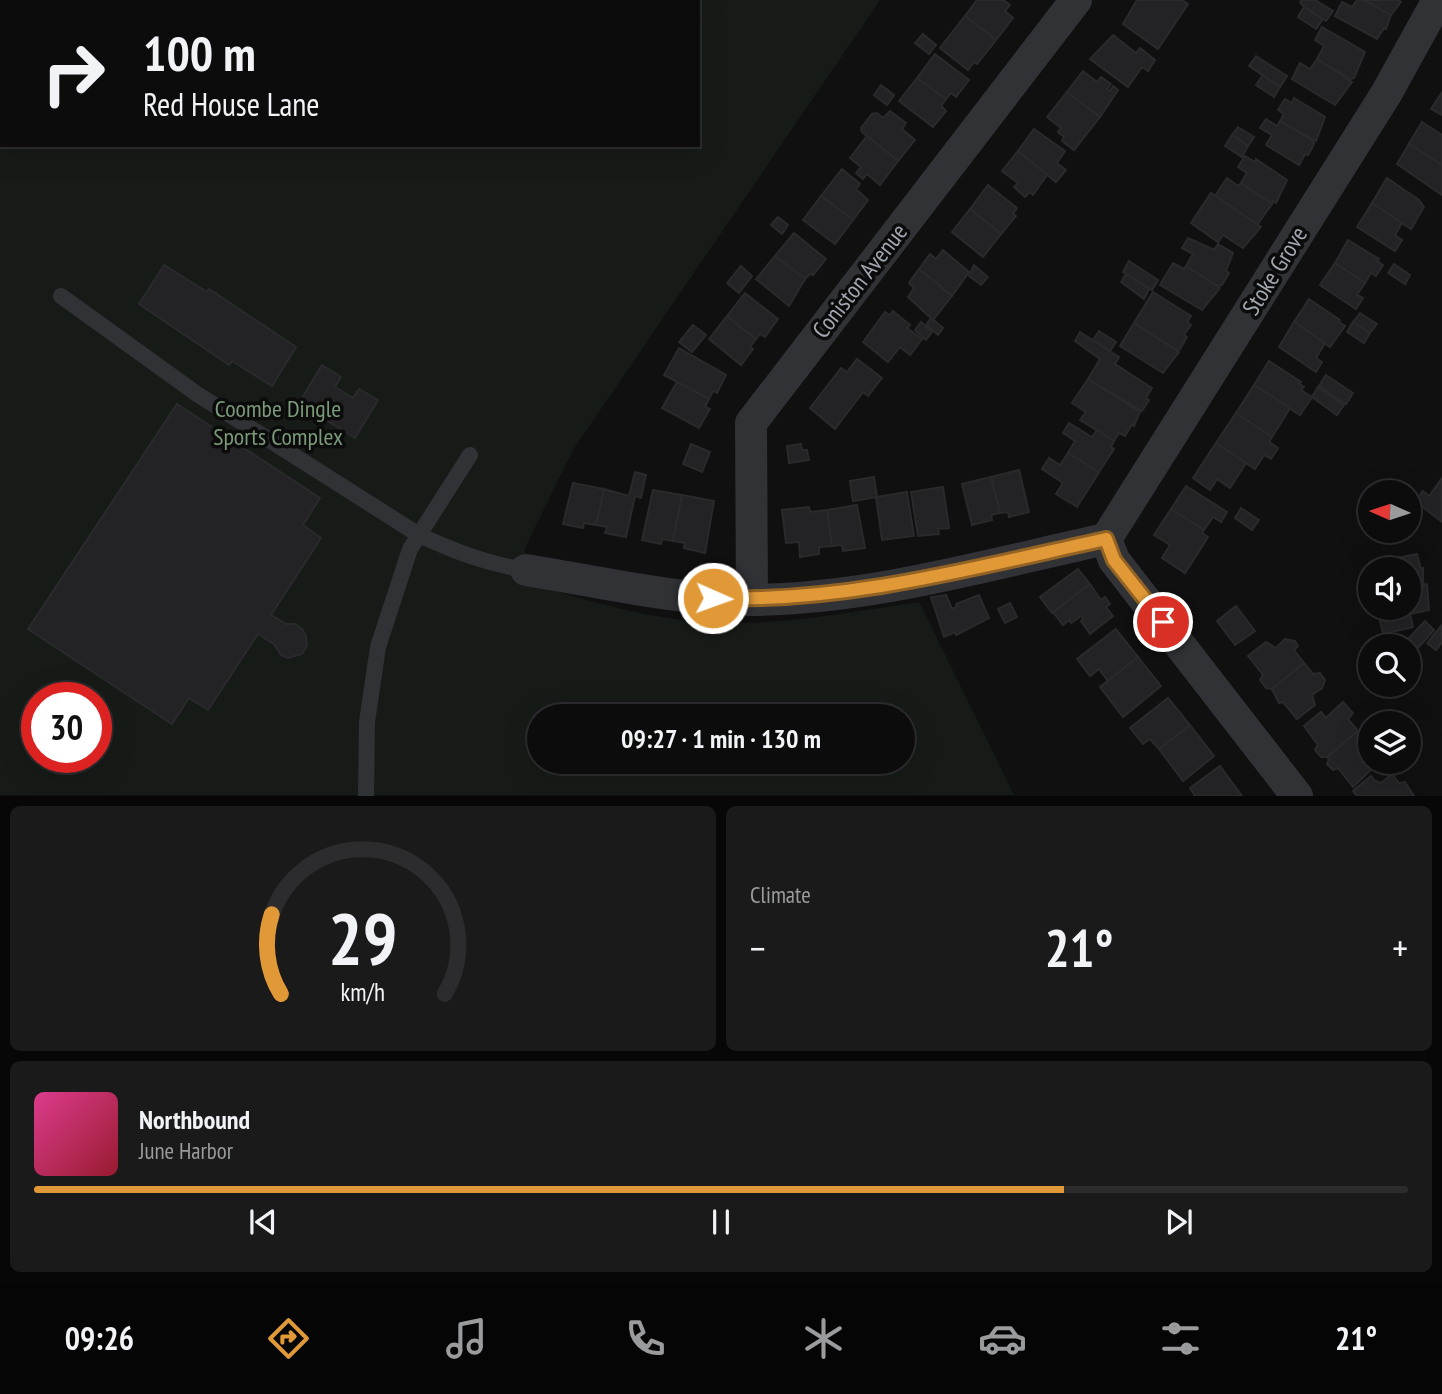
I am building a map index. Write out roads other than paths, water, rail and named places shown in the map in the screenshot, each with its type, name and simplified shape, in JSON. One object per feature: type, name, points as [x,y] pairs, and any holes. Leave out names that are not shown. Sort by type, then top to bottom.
[{"type":"street","name":"Coniston Avenue","points":[[752,600],[751,423],[1076,0]]},
{"type":"street","name":"Stoke Grove","points":[[1106,539],[1386,94],[1438,0]]},
{"type":"street","points":[[526,570],[693,598],[752,600],[835,594],[916,580],[1106,539],[1114,560],[1297,796]]},
{"type":"lane","points":[[61,296],[197,394],[419,534],[456,552],[496,566],[526,570]]},
{"type":"lane","points":[[366,796],[367,723],[378,646],[410,549],[470,455]]},
{"type":"park label","name":"Coombe Dingle Sports Complex","points":[[278,423]]}]
